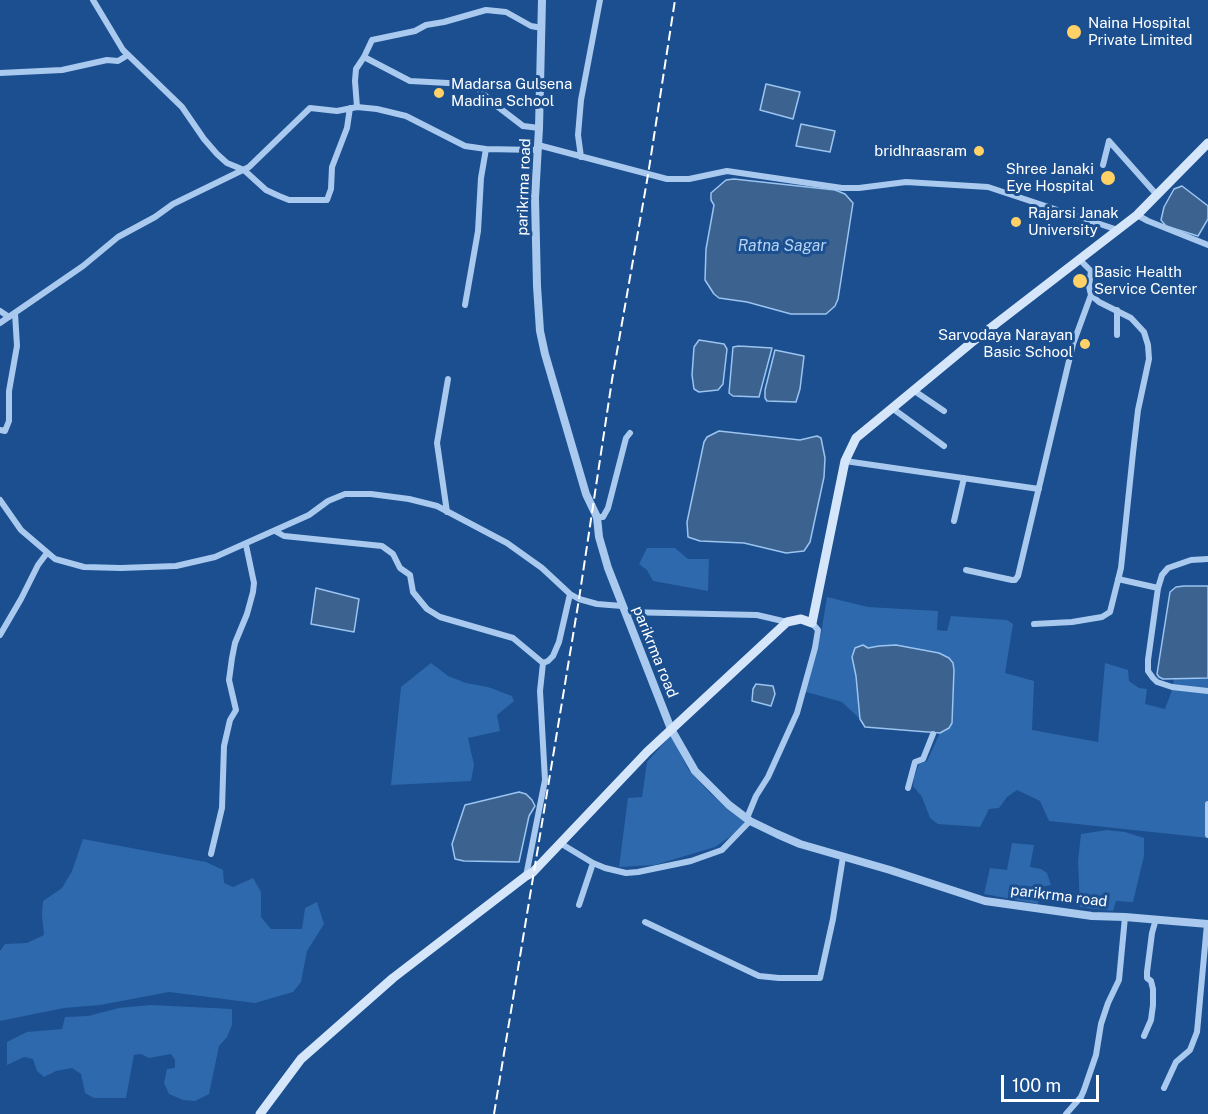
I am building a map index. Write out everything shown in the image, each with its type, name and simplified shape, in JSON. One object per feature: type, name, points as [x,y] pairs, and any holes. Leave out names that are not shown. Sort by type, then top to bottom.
[{"type":"main road","points":[[260,1114],[301,1059],[393,978],[533,872],[671,729],[787,622],[801,619],[812,623],[846,461],[856,438],[971,343],[1137,215],[1208,142]]},
{"type":"street","points":[[93,0],[128,55],[182,107],[217,154],[227,163],[244,170],[266,190],[289,200],[327,200],[331,189],[332,167],[354,108],[357,69],[372,40],[415,31],[426,25],[486,10],[507,12],[531,26],[542,28]]},
{"type":"street","name":"parikrma road","points":[[542,0],[535,238],[540,332],[586,494],[597,517],[598,537],[671,729],[695,771],[729,805],[748,820],[800,844],[985,901],[1092,916],[1207,924]]},
{"type":"street","points":[[581,157],[578,135],[581,100],[600,0]]},
{"type":"street","points":[[0,73],[62,70],[107,60],[122,60],[128,55]]},
{"type":"street","points":[[364,57],[410,81],[467,84],[476,87],[523,126],[539,128]]},
{"type":"street","points":[[0,322],[83,266],[118,237],[155,217],[173,204],[244,170],[310,108],[337,111],[354,108],[376,109],[406,116],[465,146],[486,149],[537,147],[667,179],[688,179],[727,171],[842,188],[906,182],[988,187],[1118,230]]},
{"type":"street","points":[[1103,165],[1109,141],[1156,194]]},
{"type":"street","points":[[465,305],[478,231],[481,178],[486,149]]},
{"type":"street","points":[[1137,215],[1204,244],[1208,238]]},
{"type":"street","points":[[966,570],[1016,579],[1020,573],[1073,344],[1091,295],[1089,286],[1091,271],[1078,259]]},
{"type":"street","points":[[1034,624],[1072,622],[1107,614],[1112,606],[1118,579],[1125,538],[1134,442],[1149,352],[1147,338],[1131,318],[1091,295]]},
{"type":"street","points":[[1117,310],[1117,335]]},
{"type":"street","points":[[0,311],[9,317]]},
{"type":"street","points":[[0,430],[5,431],[9,421],[9,391],[17,346],[15,313]]},
{"type":"street","points":[[447,512],[437,443],[448,379]]},
{"type":"street","points":[[913,390],[944,411]]},
{"type":"street","points":[[892,408],[944,446]]},
{"type":"street","points":[[597,517],[603,518],[608,508],[626,438],[630,433]]},
{"type":"street","points":[[846,461],[1039,489]]},
{"type":"street","points":[[954,521],[964,478]]},
{"type":"street","points":[[0,500],[21,530],[48,553],[64,563],[84,567],[160,567],[196,562],[246,545],[309,516],[328,501],[345,494],[371,494],[409,499],[437,506],[507,543],[579,599],[624,609],[757,615],[787,622]]},
{"type":"street","points":[[275,531],[284,536],[382,546],[393,554],[400,568],[410,575],[413,592],[427,609],[440,617],[513,638],[543,663]]},
{"type":"street","points":[[211,854],[222,808],[223,757],[231,720],[236,710],[229,680],[232,658],[253,592],[254,583],[246,545]]},
{"type":"street","points":[[0,635],[38,565],[48,553]]},
{"type":"street","points":[[1208,559],[1191,560],[1168,568],[1162,575],[1158,588],[1148,660],[1148,671],[1157,682],[1172,687],[1208,692]]},
{"type":"street","points":[[1118,579],[1158,588]]},
{"type":"street","points":[[543,663],[553,656],[559,642],[570,594]]},
{"type":"street","points":[[560,843],[593,863],[627,873],[691,861],[722,850],[748,820],[756,796],[768,777],[797,713],[818,630],[812,623]]},
{"type":"street","points":[[526,876],[545,780],[540,691],[543,663]]},
{"type":"street","points":[[908,788],[909,777],[915,762],[923,759],[933,734]]},
{"type":"street","points":[[1208,804],[1208,835]]},
{"type":"street","points":[[645,922],[759,976],[820,978],[843,857]]},
{"type":"street","points":[[579,905],[593,863]]},
{"type":"street","points":[[1066,1114],[1084,1090],[1096,1055],[1101,1024],[1119,980],[1125,917]]},
{"type":"street","points":[[1144,1036],[1154,1005],[1153,989],[1151,981],[1147,978],[1147,972],[1156,919]]},
{"type":"street","points":[[1164,1088],[1176,1062],[1190,1050],[1197,1032],[1207,924]]},
{"type":"shaded area","points":[[647,548],[675,548],[688,559],[709,559],[708,591],[653,581],[647,570],[639,564]]},
{"type":"shaded area","points":[[827,597],[868,607],[938,611],[937,630],[947,631],[951,616],[1007,620],[1013,624],[1005,673],[1034,681],[1032,730],[1098,742],[1105,663],[1128,670],[1129,681],[1139,688],[1147,689],[1145,704],[1165,709],[1174,679],[1208,678],[1208,838],[1049,821],[1040,801],[1017,790],[1007,797],[999,808],[989,809],[980,827],[938,824],[930,818],[922,797],[913,786],[919,764],[927,761],[940,733],[952,723],[953,663],[879,646],[852,657],[860,719],[842,702],[803,691],[821,634]]},
{"type":"shaded area","points":[[431,663],[448,676],[512,696],[514,701],[497,715],[500,731],[468,738],[474,765],[471,781],[391,785],[401,687]]},
{"type":"shaded area","points":[[671,735],[688,769],[710,793],[745,822],[737,832],[715,847],[655,865],[619,867],[628,798],[642,797],[647,762]]},
{"type":"shaded area","points":[[1107,830],[1125,832],[1144,838],[1144,856],[1133,902],[1116,901],[1113,911],[1080,907],[1078,861],[1081,834]]},
{"type":"shaded area","points":[[83,839],[206,862],[223,870],[224,883],[233,887],[253,878],[261,892],[261,917],[271,929],[302,929],[305,908],[317,902],[324,924],[307,951],[301,982],[293,992],[255,1003],[169,992],[100,1005],[64,1008],[0,1021],[0,951],[5,944],[27,943],[44,935],[43,901],[62,888],[72,871]]},
{"type":"shaded area","points":[[1012,843],[1034,845],[1030,867],[1047,873],[1051,885],[1040,887],[1038,904],[984,894],[990,868],[1007,870]]},
{"type":"shaded area","points":[[151,1005],[232,1009],[232,1025],[227,1037],[219,1046],[209,1094],[195,1101],[183,1100],[169,1094],[164,1083],[167,1069],[175,1068],[175,1060],[171,1054],[149,1058],[141,1054],[134,1055],[126,1098],[94,1098],[85,1093],[81,1074],[72,1068],[56,1071],[44,1077],[37,1071],[33,1059],[24,1057],[7,1065],[7,1042],[27,1032],[62,1029],[65,1017],[88,1016],[119,1008]]},
{"type":"water","points":[[766,84],[800,92],[793,119],[760,110]]},
{"type":"water","points":[[801,124],[835,131],[830,152],[796,146]]},
{"type":"water","name":"Ratna Sagar","points":[[726,180],[835,190],[845,194],[853,203],[838,299],[835,306],[826,314],[791,314],[747,302],[719,298],[714,294],[705,280],[706,249],[714,205],[711,193]]},
{"type":"water","points":[[1182,186],[1208,206],[1208,219],[1198,236],[1166,226],[1161,220],[1164,207],[1174,189]]},
{"type":"water","points":[[699,340],[724,344],[727,349],[723,384],[718,390],[699,392],[694,389],[692,375],[694,347]]},
{"type":"water","points":[[733,347],[772,348],[759,397],[733,396],[729,393]]},
{"type":"water","points":[[775,350],[804,356],[796,402],[767,401],[765,398]]},
{"type":"water","points":[[719,431],[800,440],[817,436],[821,438],[825,458],[824,477],[810,542],[804,551],[786,553],[744,543],[700,541],[688,537],[687,522],[704,442],[707,437]]},
{"type":"water","points":[[1208,586],[1208,678],[1163,679],[1157,674],[1170,592],[1176,587]]},
{"type":"water","points":[[316,588],[359,599],[354,632],[311,624]]},
{"type":"water","points":[[863,645],[868,648],[896,645],[939,653],[949,658],[954,670],[952,723],[949,728],[940,733],[865,727],[860,719],[852,657],[855,648]]},
{"type":"water","points":[[756,684],[773,686],[775,694],[771,706],[752,701]]},
{"type":"water","points":[[519,792],[526,794],[535,806],[529,816],[519,862],[455,859],[452,844],[465,805]]},
{"type":"railway","points":[[494,1114],[675,0]]},
{"type":"place","name":"Naina Hospital Private Limited","points":[[1074,32]]},
{"type":"place","name":"Madarsa Gulsena Madina School","points":[[439,93]]},
{"type":"place","name":"bridhraasram","points":[[979,151]]},
{"type":"place","name":"Shree Janaki Eye Hospital","points":[[1108,178]]},
{"type":"place","name":"Rajarsi Janak University","points":[[1016,222]]},
{"type":"place","name":"Basic Health Service Center","points":[[1080,281]]},
{"type":"place","name":"Sarvodaya Narayan Basic School","points":[[1085,344]]}]
